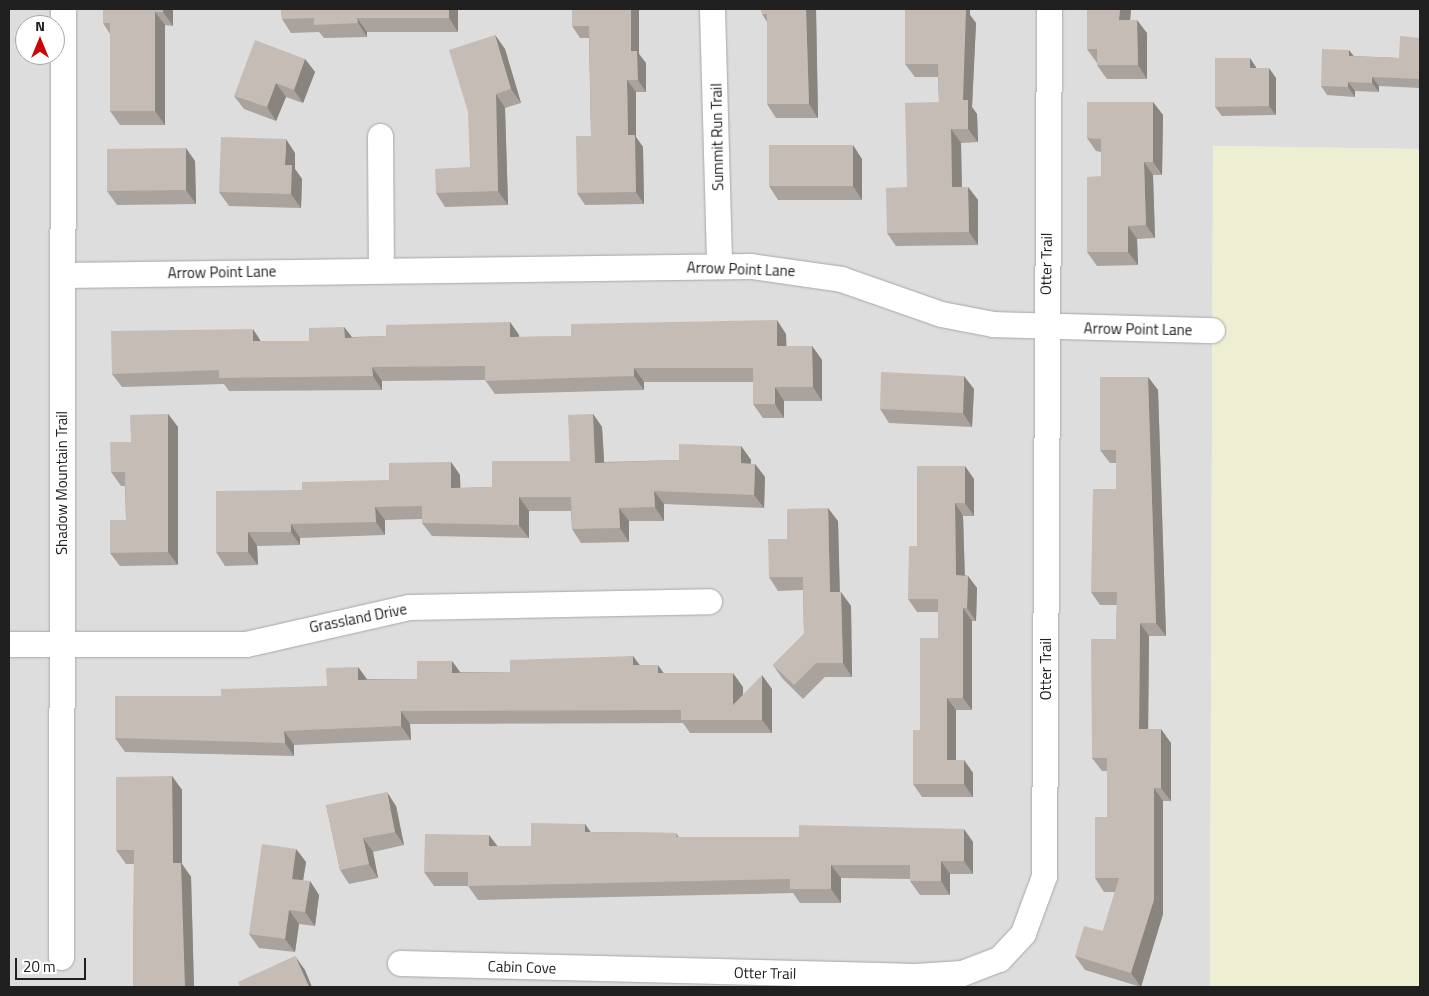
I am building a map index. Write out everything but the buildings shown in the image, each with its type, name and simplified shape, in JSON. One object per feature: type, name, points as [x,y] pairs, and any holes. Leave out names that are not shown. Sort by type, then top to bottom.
[{"type":"street","name":"Shadow Mountain Trail","points":[[61,958],[63,9]]},
{"type":"street","name":"Summit Run Trail","points":[[712,9],[719,266]]},
{"type":"street","name":"Otter Trail","points":[[644,979],[962,973],[999,960],[1023,933],[1044,876],[1049,9]]},
{"type":"street","points":[[380,136],[381,270]]},
{"type":"street","name":"Arrow Point Lane","points":[[63,275],[719,266],[792,269],[842,279],[941,314],[993,324],[1046,328],[1212,330]]},
{"type":"street","name":"Grassland Drive","points":[[9,644],[246,644],[409,607],[709,601]]},
{"type":"street","name":"Cabin Cove","points":[[400,963],[644,979]]},
{"type":"shaded area","points":[[9,9],[1420,9],[1420,149],[1213,146],[1210,987],[9,987]]},
{"type":"green space","points":[[1213,146],[1420,149],[1420,987],[1210,987]]}]
